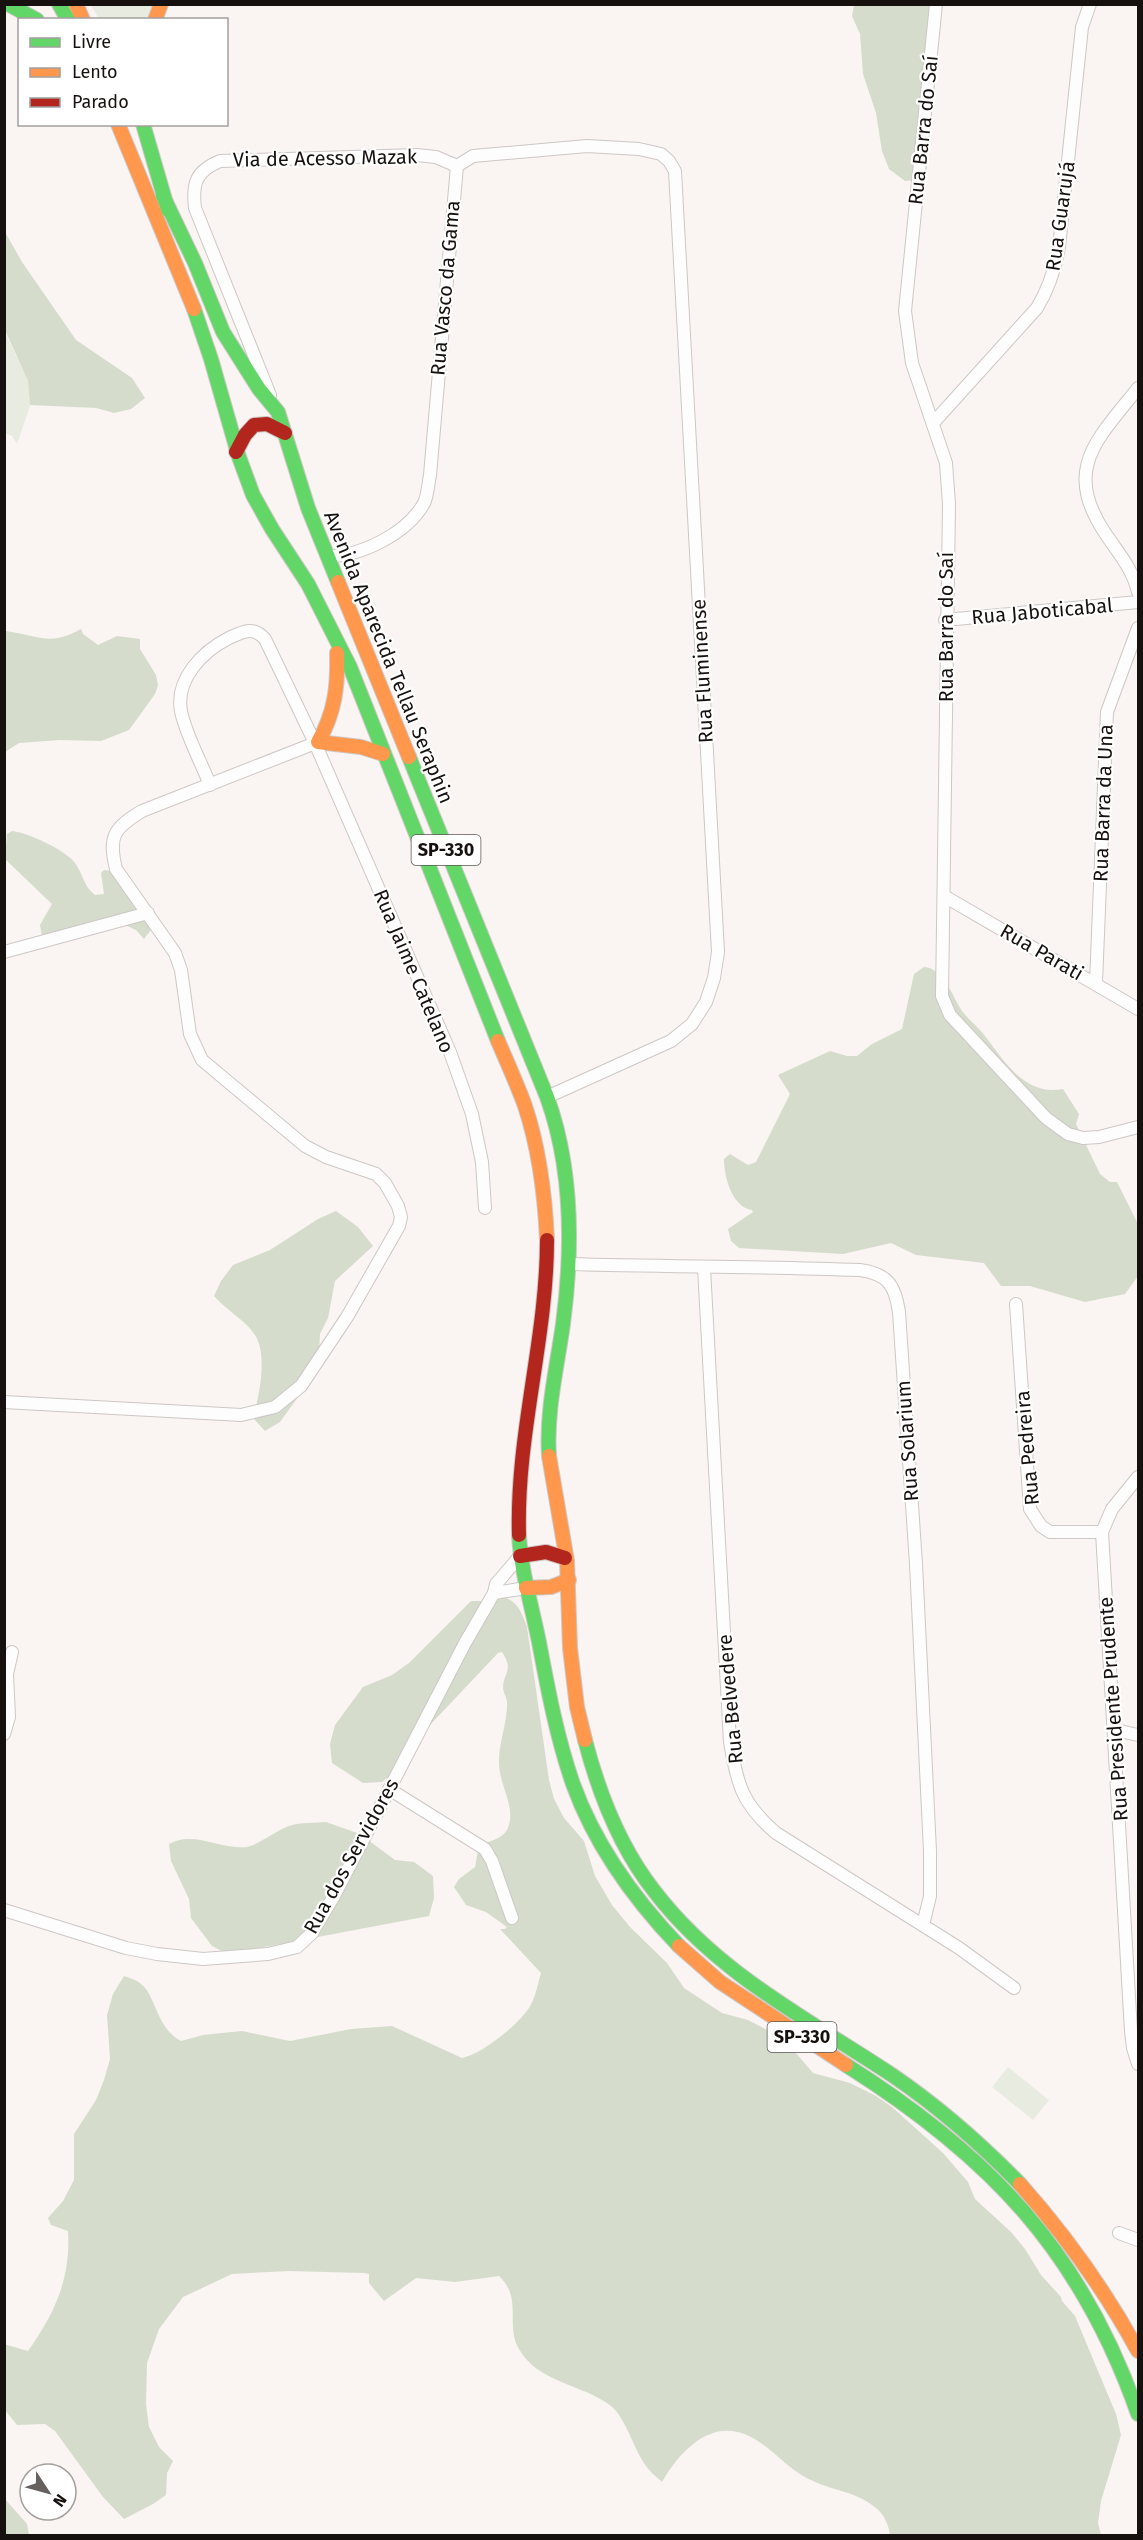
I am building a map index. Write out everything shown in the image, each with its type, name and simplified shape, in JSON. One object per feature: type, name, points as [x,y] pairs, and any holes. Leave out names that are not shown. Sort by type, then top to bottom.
[{"type":"main road","points":[[8,4],[33,18]]},
{"type":"main road","points":[[59,4],[67,18]]},
{"type":"main road","points":[[76,4],[82,18]]},
{"type":"main road","name":"Avenida Aparecida Tellau Seraphin","points":[[119,126],[178,267],[205,340],[236,452],[259,508],[309,585],[336,639],[370,716],[383,754],[525,1107],[537,1157],[547,1240],[546,1275],[526,1416],[518,1521],[520,1556],[558,1735],[574,1788],[603,1849],[630,1889],[670,1936],[717,1980],[891,2094],[937,2127],[980,2164],[1015,2202],[1048,2242],[1080,2288],[1107,2337],[1131,2389],[1138,2414]]},
{"type":"main road","name":"Avenida Aparecida Tellau Seraphin","points":[[133,126],[168,210],[195,263],[223,332],[259,389],[278,412],[308,508],[547,1097],[560,1139],[570,1230],[569,1264],[548,1434],[550,1473],[569,1580],[568,1618],[574,1685],[585,1750],[613,1823],[640,1873],[655,1893],[709,1950],[733,1971],[934,2104],[988,2152],[1062,2232],[1127,2328],[1138,2352]]},
{"type":"main road","points":[[144,126],[168,210]]},
{"type":"main road","points":[[236,452],[246,431],[252,426],[266,423],[285,433]]},
{"type":"main road","points":[[336,639],[339,683],[337,699],[334,712],[317,742],[361,747],[383,754]]},
{"type":"main road","points":[[520,1556],[546,1552],[565,1558]]},
{"type":"main road","points":[[526,1588],[551,1587],[569,1580]]},
{"type":"street","name":"Rua Barra do Saí","points":[[936,4],[905,311],[912,363],[934,422],[946,463],[948,494],[942,996],[950,1015],[1046,1118],[1068,1134],[1083,1138],[1099,1137],[1138,1127]]},
{"type":"street","name":"Rua Guarujá","points":[[934,422],[1037,308],[1048,290],[1059,247],[1082,27],[1090,4]]},
{"type":"street","name":"Rua Fluminense","points":[[457,166],[473,156],[587,146],[645,150],[661,154],[675,171],[718,952],[714,978],[706,1002],[693,1024],[671,1041],[547,1097]]},
{"type":"street","name":"Via de Acesso Mazak","points":[[278,412],[195,208],[193,190],[197,178],[207,166],[220,161],[417,155],[436,157],[457,166]]},
{"type":"street","name":"Rua Vasco da Gama","points":[[327,556],[349,554],[391,534],[410,520],[424,502],[430,475],[457,166]]},
{"type":"street","points":[[1138,388],[1106,429],[1094,450],[1085,471],[1085,483],[1092,513],[1135,579],[1138,592]]},
{"type":"street","name":"Rua Jaboticabal","points":[[945,620],[1138,602]]},
{"type":"street","name":"Rua Barra da Una","points":[[1096,983],[1107,712],[1138,628]]},
{"type":"street","name":"Rua Jaime Catelano","points":[[210,785],[181,711],[182,691],[188,675],[213,646],[237,634],[257,630],[265,639],[317,742],[450,1052],[472,1114],[482,1162],[485,1208]]},
{"type":"street","points":[[4,1402],[232,1415],[260,1412],[275,1407],[291,1396],[308,1376],[348,1317],[399,1226],[401,1217],[398,1206],[389,1189],[376,1174],[326,1157],[305,1146],[202,1060],[190,1034],[179,962],[164,934],[116,869],[111,843],[114,834],[123,823],[142,811],[317,742]]},
{"type":"street","name":"Rua Parati","points":[[944,896],[1138,1009]]},
{"type":"street","points":[[4,952],[148,913]]},
{"type":"street","name":"Rua Solarium","points":[[569,1264],[704,1268],[763,1266],[874,1272],[884,1277],[897,1295],[916,1564],[930,1851],[930,1896],[923,1925]]},
{"type":"street","name":"Rua Belvedere","points":[[704,1268],[730,1742],[736,1779],[747,1802],[759,1819],[776,1833],[923,1925],[1014,1988]]},
{"type":"street","name":"Rua Pedreira","points":[[1016,1304],[1030,1509],[1041,1526],[1050,1532],[1102,1532]]},
{"type":"street","points":[[1102,1532],[1112,1509],[1138,1477]]},
{"type":"street","name":"Rua Presidente Prudente","points":[[1102,1532],[1131,2031],[1138,2064]]},
{"type":"street","name":"Rua dos Servidores","points":[[4,1910],[95,1939],[186,1959],[268,1954],[289,1950],[306,1941],[334,1896],[465,1644],[494,1593],[496,1584],[520,1556]]},
{"type":"street","points":[[494,1593],[526,1588]]},
{"type":"street","points":[[4,1734],[9,1716],[7,1674],[12,1652]]},
{"type":"street","points":[[1115,1730],[1138,1735]]},
{"type":"street","points":[[389,1789],[485,1849],[492,1861],[512,1918]]},
{"type":"street","points":[[1125,1900],[1138,1905]]},
{"type":"street","points":[[1119,2233],[1138,2240]]},
{"type":"shaded area","points":[[91,5],[155,5],[150,18],[98,18]]},
{"type":"shaded area","points":[[4,330],[28,381],[31,403],[17,444],[12,436],[5,433]]},
{"type":"shaded area","points":[[1008,2067],[1049,2100],[1033,2120],[992,2087]]},
{"type":"green space","points":[[854,5],[936,5],[924,179],[905,181],[889,169],[882,151],[876,113],[863,74],[860,34],[852,16]]},
{"type":"green space","points":[[5,232],[22,262],[76,340],[132,378],[145,398],[131,409],[114,413],[96,408],[30,405],[28,381],[5,330]]},
{"type":"green space","points":[[81,629],[83,634],[98,645],[117,636],[140,639],[140,649],[156,675],[158,685],[155,694],[129,730],[101,741],[60,740],[19,743],[5,752],[5,631],[52,639]]},
{"type":"green space","points":[[12,831],[46,843],[71,858],[88,888],[95,895],[104,894],[101,873],[104,870],[110,871],[156,923],[144,939],[136,930],[125,925],[42,936],[40,925],[52,904],[5,859],[7,834]]},
{"type":"green space","points":[[924,967],[937,972],[942,977],[962,1011],[1015,1073],[1036,1087],[1049,1090],[1063,1089],[1079,1114],[1076,1124],[1100,1174],[1110,1182],[1117,1182],[1138,1224],[1138,1276],[1125,1294],[1085,1302],[1030,1286],[1001,1286],[984,1263],[916,1255],[891,1243],[843,1254],[739,1248],[731,1241],[728,1229],[753,1212],[739,1203],[730,1190],[724,1159],[730,1154],[748,1165],[756,1162],[790,1094],[778,1075],[830,1051],[847,1056],[857,1056],[872,1044],[902,1029],[914,974]]},
{"type":"green space","points":[[336,1211],[358,1227],[373,1246],[335,1281],[328,1318],[320,1334],[319,1353],[306,1386],[280,1422],[265,1431],[253,1418],[262,1365],[259,1343],[251,1330],[214,1296],[221,1281],[233,1265],[270,1250],[318,1219]]},
{"type":"green space","points":[[491,1593],[506,1598],[519,1608],[524,1619],[549,1780],[554,1799],[564,1818],[584,1841],[595,1876],[612,1905],[630,1927],[667,1963],[684,1988],[722,2013],[748,2020],[777,2035],[790,2046],[813,2073],[850,2083],[892,2107],[943,2153],[968,2182],[975,2199],[1011,2232],[1041,2275],[1075,2316],[1116,2414],[1121,2435],[1101,2501],[1098,2523],[1101,2535],[890,2535],[884,2517],[862,2498],[802,2476],[764,2445],[744,2434],[732,2431],[710,2434],[690,2446],[662,2482],[646,2466],[626,2426],[611,2406],[549,2376],[527,2360],[515,2340],[510,2293],[499,2276],[455,2282],[416,2278],[384,2301],[369,2283],[369,2274],[364,2273],[288,2271],[232,2274],[183,2297],[159,2329],[147,2363],[146,2404],[149,2427],[159,2447],[173,2461],[167,2473],[166,2495],[124,2519],[103,2497],[55,2431],[45,2424],[17,2425],[5,2410],[4,2344],[28,2351],[46,2323],[64,2280],[68,2231],[51,2225],[48,2218],[63,2201],[74,2180],[74,2134],[96,2100],[104,2080],[110,2059],[107,2015],[113,1994],[124,1976],[137,1981],[146,1989],[166,2028],[181,2041],[203,2035],[242,2031],[290,2041],[351,2029],[392,2026],[462,2058],[478,2052],[497,2040],[529,2008],[534,1999],[541,1973],[500,1929],[507,1927],[486,1912],[466,1905],[454,1887],[459,1879],[475,1867],[479,1845],[501,1836],[509,1825],[510,1810],[499,1769],[500,1746],[507,1708],[503,1687],[508,1667],[502,1652],[498,1653],[430,1725],[396,1771],[382,1782],[363,1783],[332,1763],[330,1744],[335,1725],[363,1687],[392,1675],[409,1663],[471,1601],[487,1601]]},
{"type":"green space","points":[[326,1822],[360,1834],[395,1860],[414,1862],[433,1876],[434,1898],[429,1916],[228,1954],[212,1946],[191,1918],[189,1899],[171,1861],[169,1844],[188,1839],[247,1847],[289,1826]]},
{"type":"green space","points":[[5,2499],[18,2514],[18,2522],[27,2524],[29,2535],[5,2535]]},
{"type":"traffic: fast","points":[[8,4],[33,18]]},
{"type":"traffic: fast","points":[[59,4],[67,18]]},
{"type":"traffic: fast","points":[[144,126],[168,210]]},
{"type":"traffic: fast","points":[[163,196],[195,263],[223,332],[259,389],[278,412],[308,508],[338,582]]},
{"type":"traffic: fast","points":[[194,309],[239,457],[253,495],[308,584],[350,667],[498,1041]]},
{"type":"traffic: fast","points":[[409,757],[547,1097],[562,1152],[569,1209],[568,1267],[563,1324],[551,1406],[549,1456]]},
{"type":"traffic: fast","points":[[519,1535],[524,1575],[549,1696],[573,1784],[582,1807],[617,1870],[679,1946]]},
{"type":"traffic: fast","points":[[585,1740],[604,1800],[621,1839],[655,1892],[680,1921],[735,1971],[892,2075],[943,2113],[975,2140],[1020,2184]]},
{"type":"traffic: fast","points":[[846,2065],[898,2099],[944,2135],[987,2172],[1025,2213],[1059,2256],[1089,2304],[1115,2356],[1138,2414]]},
{"type":"traffic: slow","points":[[76,4],[82,18]]},
{"type":"traffic: slow","points":[[156,18],[161,4]]},
{"type":"traffic: slow","points":[[119,126],[194,309]]},
{"type":"traffic: slow","points":[[338,582],[409,757]]},
{"type":"traffic: slow","points":[[337,653],[337,677],[332,710],[318,742],[361,747],[383,754]]},
{"type":"traffic: slow","points":[[498,1041],[525,1106],[534,1138],[543,1189],[547,1240]]},
{"type":"traffic: slow","points":[[549,1456],[567,1561],[570,1648],[577,1707],[585,1740]]},
{"type":"traffic: slow","points":[[526,1588],[551,1587],[569,1580]]},
{"type":"traffic: slow","points":[[679,1946],[720,1982],[846,2065]]},
{"type":"traffic: slow","points":[[1020,2184],[1084,2264],[1138,2351]]},
{"type":"traffic: jam","points":[[236,452],[245,435],[254,425],[267,424],[285,433]]},
{"type":"traffic: jam","points":[[519,1535],[522,1461],[542,1314],[547,1240]]},
{"type":"traffic: jam","points":[[520,1556],[546,1552],[565,1558]]}]
